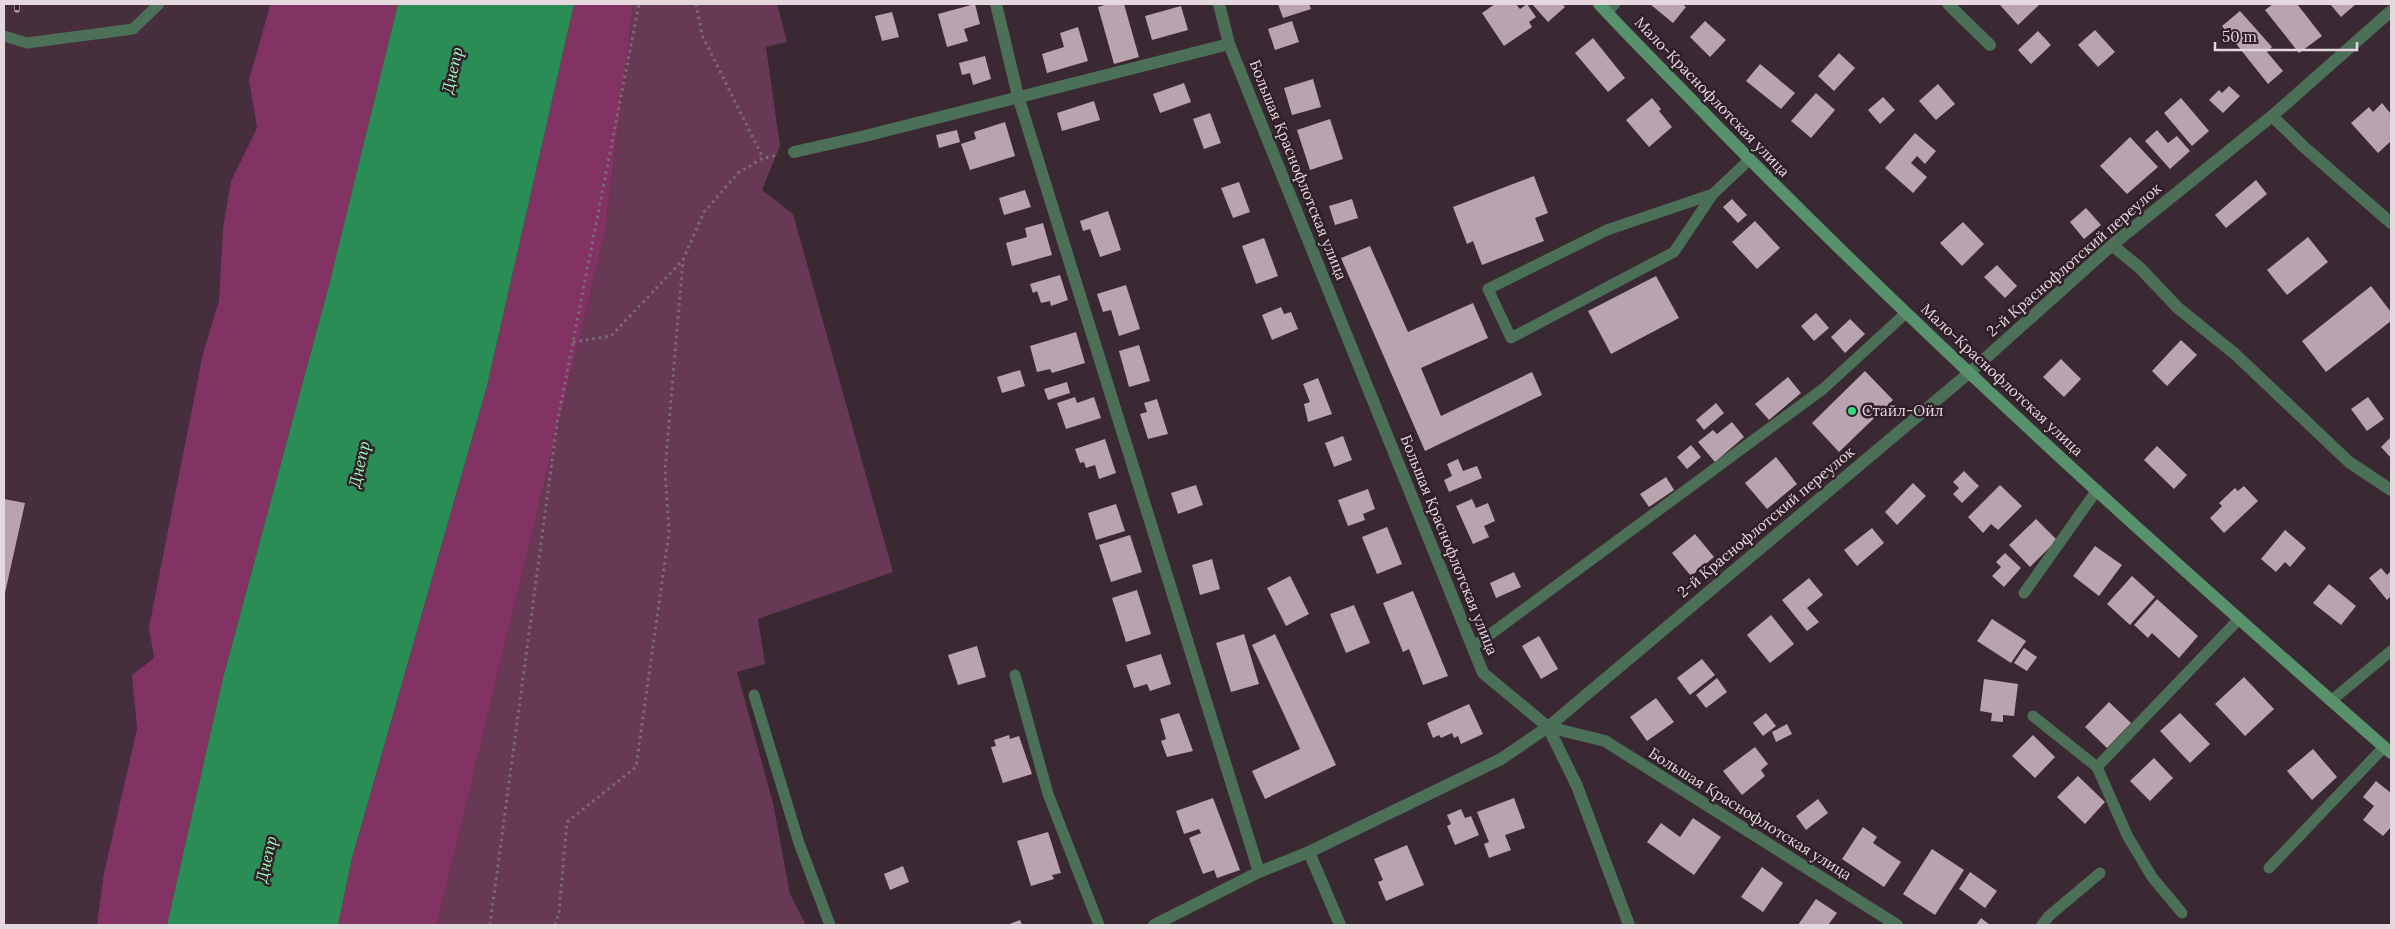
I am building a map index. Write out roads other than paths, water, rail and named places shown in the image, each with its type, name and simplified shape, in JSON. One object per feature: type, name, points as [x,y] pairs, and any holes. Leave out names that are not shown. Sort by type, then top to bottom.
[{"type":"street","points":[[996,4],[1018,96],[1259,872]]},
{"type":"street","name":"Большая Краснофлотская улица","points":[[1219,4],[1229,44],[1483,672],[1548,727],[1604,741],[1897,925]]},
{"type":"street","points":[[1948,4],[1990,45]]},
{"type":"street","name":"Мало-Краснофлотская улица","points":[[1606,7],[1828,239],[1969,373],[2239,619],[2388,750]]},
{"type":"street","name":"2-й Краснофлотский переулок","points":[[1154,925],[1259,872],[1309,852],[1501,759],[1548,727],[1969,373],[2112,245],[2272,116],[2391,11]]},
{"type":"street","points":[[794,152],[865,136],[1229,44]]},
{"type":"street","points":[[2272,116],[2304,147],[2391,223]]},
{"type":"street","points":[[2112,245],[2140,268],[2178,308],[2235,354],[2349,462],[2391,490]]},
{"type":"street","points":[[1548,727],[1577,786],[1629,925]]},
{"type":"street","points":[[1309,852],[1340,925]]},
{"type":"lane","points":[[4,36],[27,43],[133,30],[159,4]]},
{"type":"lane","points":[[1712,194],[1607,230],[1488,289],[1511,338],[1674,252],[1712,194],[1750,159]]},
{"type":"lane","points":[[1473,647],[1823,389],[1906,313]]},
{"type":"lane","points":[[2024,593],[2097,490]]},
{"type":"lane","points":[[2097,767],[2239,619]]},
{"type":"lane","points":[[2332,700],[2391,651]]},
{"type":"lane","points":[[1015,675],[1048,794],[1099,925]]},
{"type":"lane","points":[[754,695],[799,843],[830,925]]},
{"type":"lane","points":[[2033,716],[2097,767],[2128,838],[2152,877],[2182,913]]},
{"type":"lane","points":[[2269,868],[2388,750]]},
{"type":"lane","points":[[2042,925],[2049,916],[2100,873]]},
{"type":"water","name":"Днепр","points":[[398,4],[574,4],[487,386],[352,858],[338,925],[167,925],[223,678],[329,285]]},
{"type":"railway","points":[[17,4],[17,10]]},
{"type":"place","name":"Стайл-Ойл","points":[[1852,411]]}]
